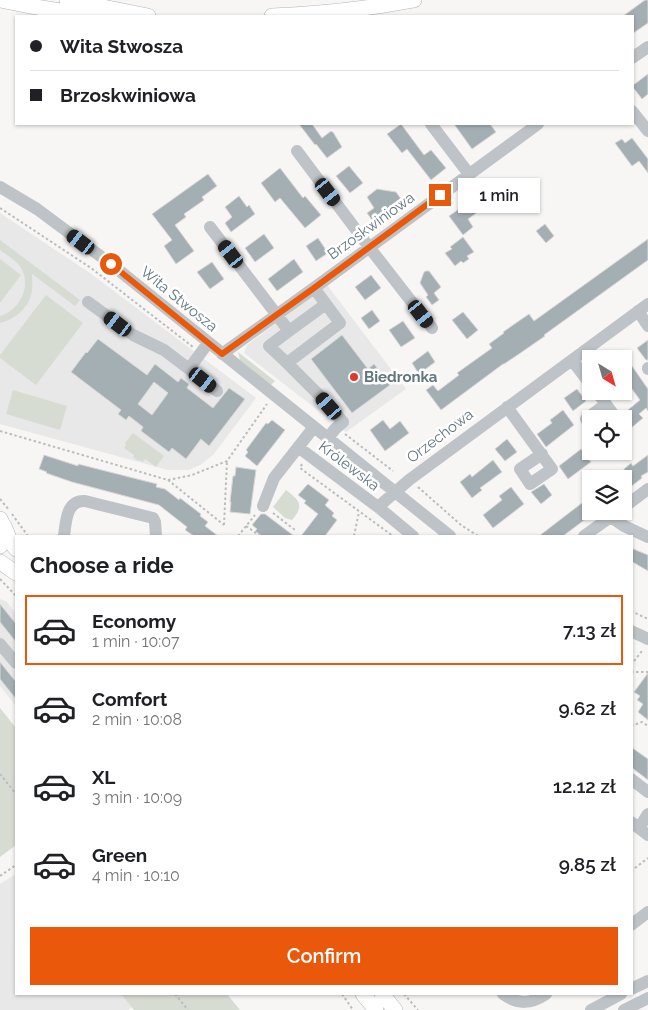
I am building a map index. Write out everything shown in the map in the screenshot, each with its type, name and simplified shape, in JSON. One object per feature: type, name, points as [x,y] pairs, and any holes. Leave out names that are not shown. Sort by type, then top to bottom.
[{"type":"main road","points":[[1,0],[89,15]]},
{"type":"main road","points":[[67,0],[143,15]]},
{"type":"main road","points":[[284,15],[347,10],[414,0]]},
{"type":"main road","points":[[0,546],[3,540],[2,522]]},
{"type":"main road","points":[[2,522],[15,548]]},
{"type":"main road","points":[[0,562],[15,573]]},
{"type":"main road","points":[[364,995],[376,1010]]},
{"type":"main road","points":[[383,995],[395,1010]]},
{"type":"street","points":[[634,57],[648,47]]},
{"type":"street","points":[[634,114],[648,131]]},
{"type":"street","points":[[432,125],[469,174]]},
{"type":"street","name":"Brzoskwiniowa","points":[[222,354],[537,125]]},
{"type":"street","points":[[297,151],[432,328]]},
{"type":"street","name":"Wita Stwosza","points":[[0,187],[37,209],[111,264],[314,427],[334,436],[394,492],[449,535]]},
{"type":"street","points":[[210,227],[289,331]]},
{"type":"street","points":[[287,363],[340,323],[314,288]]},
{"type":"street","points":[[88,302],[133,335],[164,350],[217,391]]},
{"type":"street","points":[[326,304],[270,346],[343,422],[335,429],[334,436]]},
{"type":"street","name":"Orzechowa","points":[[394,492],[643,308],[648,326]]},
{"type":"street","points":[[189,369],[208,343]]},
{"type":"street","points":[[572,360],[582,373]]},
{"type":"street","points":[[603,400],[610,410]]},
{"type":"street","points":[[598,410],[606,404]]},
{"type":"street","points":[[507,407],[542,454]]},
{"type":"street","name":"Królewska","points":[[314,427],[298,447],[412,535]]},
{"type":"street","points":[[263,506],[272,482],[298,447]]},
{"type":"street","points":[[632,501],[648,489]]},
{"type":"street","name":"Królewska","points":[[378,507],[394,492]]},
{"type":"street","points":[[64,534],[72,504],[84,501],[153,518],[156,535]]},
{"type":"street","points":[[585,535],[606,520]]},
{"type":"street","points":[[619,520],[624,526],[648,537]]},
{"type":"street","points":[[633,632],[648,639]]},
{"type":"street","points":[[0,644],[15,662]]},
{"type":"street","points":[[633,781],[648,792]]},
{"type":"street","points":[[639,828],[648,814]]},
{"type":"street","points":[[633,921],[648,912]]},
{"type":"street","points":[[633,988],[648,981]]},
{"type":"street","points":[[504,995],[511,1000],[527,1002],[544,995]]},
{"type":"street","points":[[591,1010],[619,995]]},
{"type":"street","points":[[624,1010],[648,998]]},
{"type":"path","points":[[168,480],[192,475],[227,460],[267,404]]},
{"type":"path","points":[[0,430],[168,480],[224,525],[227,460]]},
{"type":"path","points":[[334,436],[348,436],[393,471],[401,473],[461,525],[476,535]]},
{"type":"path","points":[[309,456],[300,468],[392,535]]},
{"type":"path","points":[[0,499],[27,535]]},
{"type":"path","points":[[239,535],[263,506],[295,530]]},
{"type":"path","points":[[354,535],[359,512]]},
{"type":"path","points":[[246,526],[259,535]]},
{"type":"path","points":[[0,580],[15,595]]},
{"type":"path","points":[[633,612],[648,619]]},
{"type":"path","points":[[633,662],[642,651]]},
{"type":"path","points":[[633,672],[648,672]]},
{"type":"path","points":[[633,725],[642,722],[648,726]]},
{"type":"path","points":[[0,774],[15,793]]},
{"type":"path","points":[[633,869],[648,858]]},
{"type":"path","points":[[0,876],[15,866]]},
{"type":"path","points":[[176,995],[188,1010]]},
{"type":"path","points":[[343,995],[353,1010]]},
{"type":"path","points":[[405,995],[418,1010]]},
{"type":"shaded area","points":[[0,213],[90,273],[256,398],[213,455],[200,465],[189,470],[168,470],[0,424]]},
{"type":"shaded area","points":[[0,240],[80,300],[75,306],[32,274],[31,296],[25,307],[11,319],[0,323],[0,316],[14,308],[19,302],[23,295],[25,280],[19,265],[0,250]]},
{"type":"shaded area","points":[[0,259],[21,275],[0,303]]},
{"type":"shaded area","points":[[327,285],[406,389],[346,432],[244,353],[247,345]]},
{"type":"shaded area","points":[[46,295],[83,323],[36,385],[0,358],[0,355]]},
{"type":"shaded area","points":[[238,352],[275,381],[271,385],[240,360]]},
{"type":"shaded area","points":[[13,390],[67,406],[60,430],[6,414]]},
{"type":"shaded area","points":[[133,433],[164,456],[156,467],[145,459],[143,462],[138,461],[133,457],[134,455],[124,448],[125,443]]},
{"type":"shaded area","points":[[286,490],[299,503],[296,515],[292,520],[285,518],[273,507]]},
{"type":"shaded area","points":[[0,599],[7,602],[15,613],[15,705],[0,686]]},
{"type":"shaded area","points":[[0,708],[15,727],[15,846],[0,857]]},
{"type":"shaded area","points":[[15,875],[15,995],[122,995],[132,1007],[128,1010],[0,1010],[0,884]]},
{"type":"shaded area","points":[[122,995],[228,995],[240,1010],[134,1010]]},
{"type":"building","points":[[645,0],[648,0],[648,23],[634,33],[634,15],[624,15]]},
{"type":"building","points":[[648,74],[648,94],[642,99],[634,89],[634,84]]},
{"type":"building","points":[[300,125],[313,125],[322,138],[331,131],[333,132],[342,147],[327,158]]},
{"type":"building","points":[[402,125],[424,155],[431,150],[446,168],[431,180],[407,149],[402,153],[387,134]]},
{"type":"building","points":[[455,125],[491,125],[496,132],[472,149]]},
{"type":"building","points":[[632,138],[648,159],[648,173],[639,161],[632,166],[615,143],[622,139],[625,143]]},
{"type":"building","points":[[349,166],[363,183],[350,193],[336,176]]},
{"type":"building","points":[[280,168],[303,198],[305,196],[321,215],[305,228],[280,198],[275,202],[261,183]]},
{"type":"building","points":[[208,174],[217,186],[202,197],[204,200],[184,214],[186,217],[175,225],[194,251],[176,264],[164,246],[172,240],[152,214]]},
{"type":"building","points":[[377,189],[396,192],[401,199],[372,220],[367,213],[374,208],[367,197]]},
{"type":"building","points":[[485,190],[499,210],[488,205],[468,219],[473,227],[463,235],[449,216]]},
{"type":"building","points":[[239,196],[255,214],[231,232],[225,223],[232,217],[225,207]]},
{"type":"building","points":[[545,224],[554,236],[546,243],[536,231]]},
{"type":"building","points":[[264,234],[274,248],[255,262],[245,248]]},
{"type":"building","points":[[463,237],[474,252],[467,256],[469,259],[463,263],[461,261],[455,266],[445,253],[452,249],[450,247]]},
{"type":"building","points":[[318,238],[328,253],[316,261],[306,246]]},
{"type":"building","points":[[648,239],[648,260],[441,410],[426,390],[433,385],[438,391],[459,375],[457,373],[492,348],[489,344],[503,332],[529,314],[534,321]]},
{"type":"building","points":[[294,259],[303,272],[277,291],[268,279]]},
{"type":"building","points":[[212,262],[224,279],[210,289],[197,272]]},
{"type":"building","points":[[426,271],[429,271],[441,287],[434,293],[439,300],[432,305],[420,283]]},
{"type":"building","points":[[371,275],[381,288],[365,300],[355,287]]},
{"type":"building","points":[[372,310],[380,321],[369,329],[361,318]]},
{"type":"building","points":[[463,312],[478,330],[467,339],[452,320]]},
{"type":"building","points":[[403,321],[415,338],[401,347],[389,330]]},
{"type":"building","name":"Biedronka","points":[[342,335],[368,369],[374,364],[390,385],[352,413],[311,359]]},
{"type":"building","points":[[98,339],[147,375],[155,364],[178,382],[181,378],[189,384],[187,388],[213,408],[229,388],[245,399],[209,446],[201,439],[186,459],[172,448],[169,452],[141,431],[143,427],[129,416],[126,420],[118,414],[121,410],[71,372]],"holes":[[[154,382],[168,393],[152,415],[138,404]]]},
{"type":"building","points":[[648,340],[648,360],[646,360],[637,348]]},
{"type":"building","points":[[428,351],[435,362],[419,374],[412,363]]},
{"type":"building","points":[[632,366],[648,389],[648,411],[646,408],[639,414],[643,418],[632,427],[632,410],[628,410],[640,400],[632,389]]},
{"type":"building","points":[[577,389],[582,396],[582,400],[586,401],[573,411],[564,398]]},
{"type":"building","points":[[563,410],[574,425],[546,447],[537,434],[552,423],[550,420]]},
{"type":"building","points":[[272,420],[285,430],[257,466],[245,456],[248,452],[246,450],[266,423],[268,424]]},
{"type":"building","points":[[383,420],[390,429],[400,421],[409,433],[385,451],[370,430]]},
{"type":"building","points":[[507,439],[517,452],[505,461],[495,449]]},
{"type":"building","points":[[581,449],[582,460],[589,460],[591,462],[568,479],[559,466]]},
{"type":"building","points":[[44,455],[78,466],[78,464],[157,484],[156,487],[165,489],[179,500],[180,498],[201,514],[200,516],[208,522],[205,526],[217,535],[192,535],[185,530],[187,527],[159,505],[72,482],[39,469]]},
{"type":"building","points":[[648,455],[648,472],[641,476],[642,478],[632,486],[632,470],[624,469],[631,463],[633,466]]},
{"type":"building","points":[[493,460],[502,472],[480,488],[482,490],[472,498],[460,482],[470,474],[472,477]]},
{"type":"building","points":[[236,467],[256,470],[250,514],[230,512],[233,476],[235,476]]},
{"type":"building","points":[[308,484],[329,500],[325,505],[334,513],[332,516],[337,520],[326,535],[302,535],[318,514],[304,503],[306,501],[298,495]]},
{"type":"building","points":[[544,484],[552,495],[541,504],[531,492]]},
{"type":"building","points":[[511,487],[524,504],[493,528],[483,515],[502,500],[499,496]]},
{"type":"building","points":[[582,503],[582,520],[584,520],[564,535],[540,535]]},
{"type":"building","points":[[261,514],[265,514],[293,535],[261,535],[255,531],[257,529],[252,525]]},
{"type":"building","points":[[633,549],[648,555],[648,571],[633,562]]},
{"type":"building","points":[[0,604],[15,623],[15,641],[0,622]]},
{"type":"building","points":[[0,662],[15,681],[15,698],[0,679]]},
{"type":"building","points":[[648,673],[648,720],[638,712],[643,704],[637,700],[640,696],[634,692]]},
{"type":"building","points":[[633,748],[648,759],[648,780],[633,769]]},
{"type":"place","name":"Biedronka","points":[[354,377]]},
{"type":"route","points":[[111,264],[222,354],[440,195]]}]
